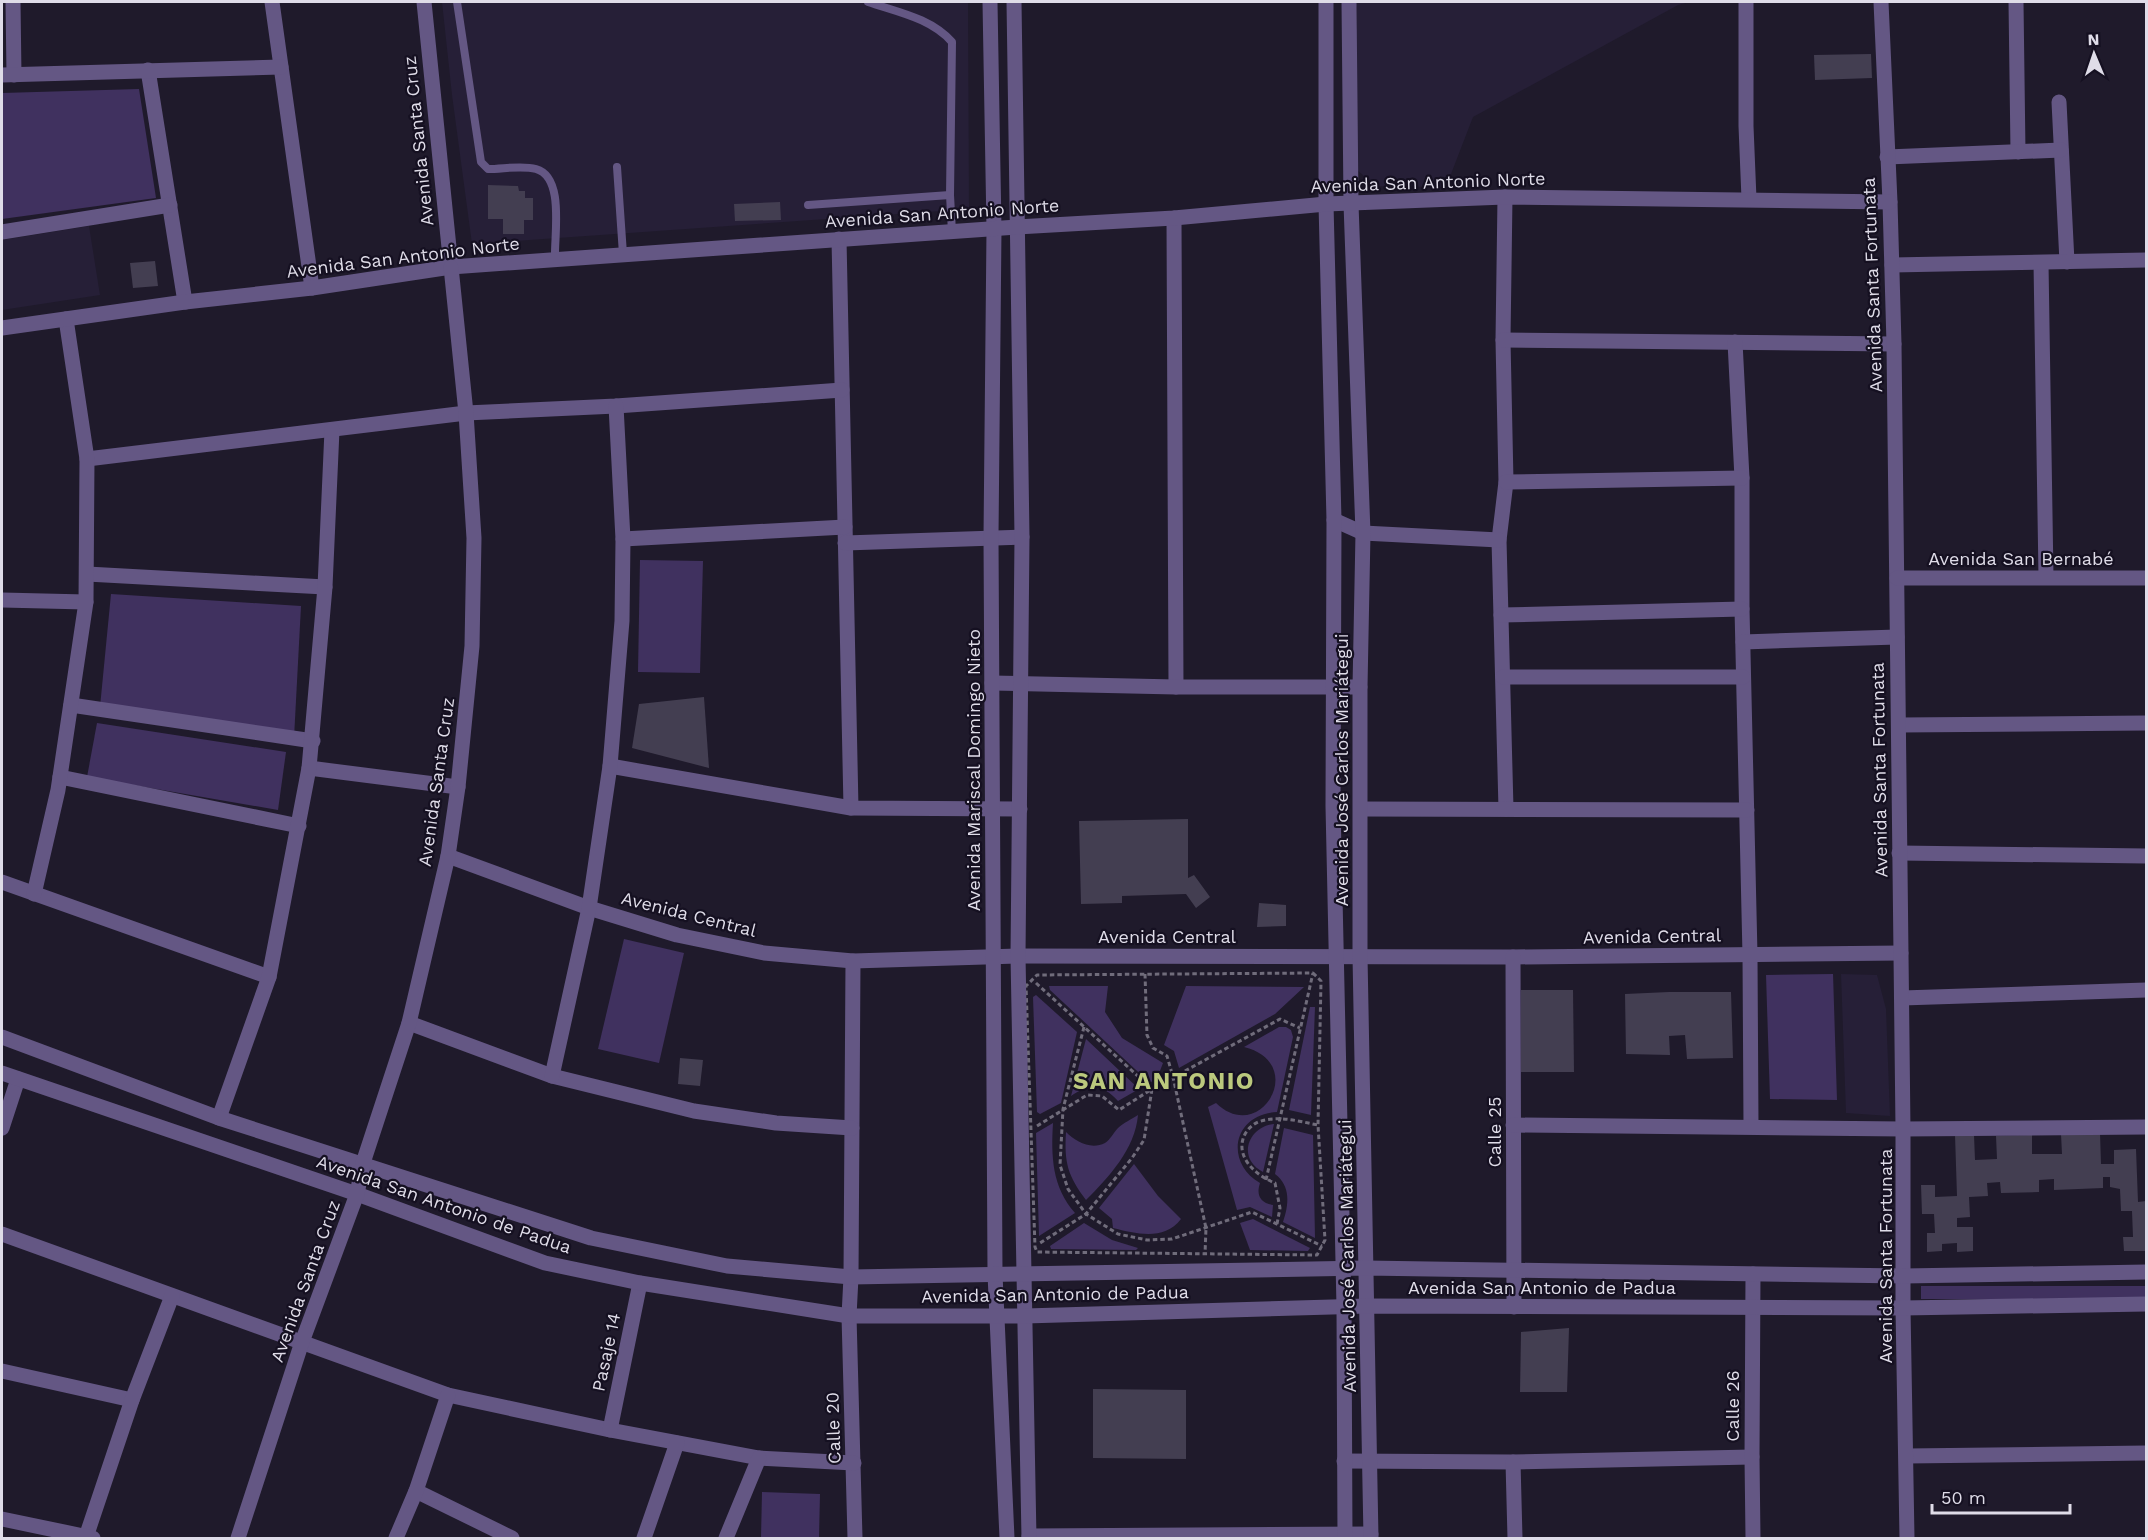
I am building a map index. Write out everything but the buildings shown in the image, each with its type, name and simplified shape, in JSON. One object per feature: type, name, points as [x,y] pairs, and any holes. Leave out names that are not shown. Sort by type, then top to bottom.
[{"type":"street","points":[[13,2],[8,75],[281,67]]},
{"type":"street","points":[[272,2],[312,288]]},
{"type":"street","name":"Avenida Santa Cruz","points":[[238,1539],[302,1342],[357,1194],[363,1163],[409,1023],[448,856],[458,787],[472,634],[474,538],[466,413],[424,2]]},
{"type":"street","name":"Avenida Mariscal Domingo Nieto","points":[[990,2],[994,229],[991,537],[995,1274],[1007,1539]]},
{"type":"street","points":[[1014,2],[1023,537],[1018,956],[1029,1537],[1371,1536]]},
{"type":"street","name":"Avenida José Carlos Mariátegui","points":[[1326,2],[1326,204],[1334,520],[1333,686],[1344,1307],[1345,1537]]},
{"type":"street","name":"Avenida José Carlos Mariátegui","points":[[1349,2],[1351,204],[1363,533],[1360,687],[1360,956],[1371,1536]]},
{"type":"street","points":[[1746,2],[1746,126],[1749,199]]},
{"type":"street","name":"Avenida Santa Fortunata","points":[[1881,2],[1894,344],[1907,1539]]},
{"type":"street","points":[[2016,2],[2018,152]]},
{"type":"street","points":[[148,70],[185,302]]},
{"type":"street","points":[[2059,102],[2067,262]]},
{"type":"street","points":[[1887,157],[2061,150]]},
{"type":"street","points":[[1505,197],[1503,340],[1506,482],[1499,540],[1506,808]]},
{"type":"street","name":"Avenida San Antonio Norte","points":[[2,328],[185,302],[312,288],[451,267],[1174,218],[1326,204],[1505,197],[1890,202]]},
{"type":"street","points":[[2,232],[170,205]]},
{"type":"street","points":[[1174,218],[1176,687]]},
{"type":"street","points":[[839,239],[851,808]]},
{"type":"street","points":[[1892,265],[2146,260]]},
{"type":"street","points":[[2041,263],[2046,577]]},
{"type":"street","points":[[34,894],[60,777],[86,602],[87,459],[66,319]]},
{"type":"street","points":[[1503,340],[1894,344]]},
{"type":"street","points":[[1735,342],[1742,478],[1742,609],[1750,955],[1751,1126]]},
{"type":"street","points":[[87,459],[466,413],[616,406],[842,390]]},
{"type":"street","points":[[552,1076],[589,908],[610,766],[622,621],[623,539],[616,406]]},
{"type":"street","points":[[219,1118],[269,977],[309,768],[325,587],[332,430]]},
{"type":"street","points":[[1506,482],[1742,478]]},
{"type":"street","points":[[1334,520],[1363,533],[1499,540]]},
{"type":"street","points":[[623,539],[845,527]]},
{"type":"street","points":[[845,543],[1023,537]]},
{"type":"street","points":[[87,574],[325,587]]},
{"type":"street","name":"Avenida San Bernabé","points":[[1897,578],[2146,578]]},
{"type":"street","points":[[2,600],[86,602]]},
{"type":"street","points":[[1501,615],[1742,609]]},
{"type":"street","points":[[1743,642],[1897,637]]},
{"type":"street","points":[[1503,677],[1743,677]]},
{"type":"street","points":[[992,683],[1176,687],[1360,687]]},
{"type":"street","points":[[71,705],[313,741]]},
{"type":"street","points":[[1899,725],[2146,723]]},
{"type":"street","points":[[992,744],[1020,745]]},
{"type":"street","points":[[610,766],[851,808],[1020,809]]},
{"type":"street","points":[[309,768],[458,787]]},
{"type":"street","points":[[60,777],[299,826]]},
{"type":"street","points":[[1361,809],[1747,810]]},
{"type":"street","points":[[1899,853],[2146,856]]},
{"type":"street","name":"Avenida Central","points":[[448,856],[589,908],[677,935],[764,953],[853,961],[1018,956],[1513,957],[1901,953]]},
{"type":"street","points":[[2,882],[269,977]]},
{"type":"street","name":"Calle 25","points":[[1513,957],[1514,1306]]},
{"type":"street","name":"Calle 20","points":[[853,961],[849,1316],[855,1539]]},
{"type":"street","points":[[1902,998],[2146,990]]},
{"type":"street","points":[[409,1023],[552,1076],[694,1111],[776,1123],[852,1128]]},
{"type":"street","name":"Avenida San Antonio de Padua","points":[[2,1037],[219,1118],[591,1238],[728,1266],[851,1277],[1366,1268],[1513,1272],[1904,1276],[2146,1272]]},
{"type":"street","name":"Avenida San Antonio de Padua","points":[[2,1073],[357,1194],[545,1263],[640,1282],[849,1316],[1025,1316],[1368,1305],[1903,1308],[2146,1304]]},
{"type":"street","points":[[2,1128],[18,1079]]},
{"type":"street","points":[[1513,1125],[1904,1129],[2146,1127]]},
{"type":"street","points":[[2,1234],[448,1395],[610,1430],[759,1458],[854,1463]]},
{"type":"street","name":"Calle 26","points":[[1753,1539],[1752,1307],[1754,1274]]},
{"type":"street","name":"Pasaje 14","points":[[610,1430],[640,1282]]},
{"type":"street","points":[[2,1519],[89,1538],[132,1400],[172,1296]]},
{"type":"street","points":[[2,1371],[132,1400]]},
{"type":"street","points":[[396,1539],[416,1491],[448,1395]]},
{"type":"street","points":[[644,1539],[677,1443]]},
{"type":"street","points":[[1907,1456],[2146,1453]]},
{"type":"street","points":[[1344,1461],[1513,1462],[1752,1457]]},
{"type":"street","points":[[726,1539],[759,1458]]},
{"type":"street","points":[[1513,1462],[1515,1539]]},
{"type":"street","points":[[416,1491],[512,1539]]},
{"type":"lane","points":[[457,2],[481,162],[488,169],[535,168],[546,174],[552,182],[555,195],[555,259]]},
{"type":"lane","points":[[868,2],[931,24],[943,31],[952,42],[950,195],[952,232]]},
{"type":"lane","points":[[617,167],[623,254]]},
{"type":"lane","points":[[808,205],[950,195]]},
{"type":"path","points":[[1266,1179],[1313,973]]},
{"type":"path","points":[[1313,973],[1321,981],[1318,1125],[1325,1240],[1317,1255],[1037,1252],[1026,986],[1037,975],[1146,974],[1313,973]]},
{"type":"path","points":[[1146,974],[1147,1035],[1153,1048],[1167,1056],[1173,1077],[1206,1228],[1205,1254]]},
{"type":"path","points":[[1032,980],[1152,1089]]},
{"type":"path","points":[[1031,1130],[1087,1095],[1102,1096],[1119,1110],[1173,1077],[1280,1019],[1299,1028]]},
{"type":"path","points":[[1084,1027],[1063,1109],[1060,1165],[1068,1190],[1086,1214],[1118,1234],[1147,1240],[1172,1239],[1251,1212],[1322,1246]]},
{"type":"path","points":[[1035,1247],[1086,1214],[1132,1158],[1144,1140],[1152,1089]]},
{"type":"path","points":[[1277,1224],[1280,1208],[1275,1183],[1266,1179],[1244,1160],[1241,1147],[1245,1133],[1256,1123],[1280,1118],[1318,1125]]},
{"type":"shaded area","points":[[442,2],[968,2],[969,209],[472,244]]},
{"type":"shaded area","points":[[1351,2],[1689,2],[1678,5],[1473,117],[1446,187],[1364,186],[1363,175],[1352,166],[1351,36],[1357,28],[1357,7]]},
{"type":"shaded area","points":[[139,89],[156,198],[2,219],[2,93]]},
{"type":"shaded area","points":[[89,226],[100,295],[2,310],[2,240]]},
{"type":"shaded area","points":[[640,560],[703,561],[700,673],[638,672]]},
{"type":"shaded area","points":[[111,594],[301,606],[294,738],[100,707]]},
{"type":"shaded area","points":[[97,723],[286,752],[278,810],[87,777]]},
{"type":"shaded area","points":[[624,939],[684,953],[659,1063],[598,1049]]},
{"type":"shaded area","points":[[1833,974],[1837,1100],[1770,1099],[1766,975]]},
{"type":"shaded area","points":[[1841,974],[1877,975],[1886,1009],[1890,1116],[1846,1113]]},
{"type":"shaded area","points":[[1049,986],[1108,986],[1105,1012],[1122,1038],[1163,1063],[1158,1076],[1150,1083],[1050,990]]},
{"type":"shaded area","points":[[1186,986],[1304,987],[1275,1014],[1179,1068],[1174,1051],[1164,1045]]},
{"type":"shaded area","points":[[1036,995],[1077,1032],[1061,1103],[1040,1114],[1037,1112],[1033,997]]},
{"type":"shaded area","points":[[1310,1007],[1315,1007],[1311,1115],[1289,1110]]},
{"type":"shaded area","points":[[1279,1027],[1291,1030],[1293,1037],[1277,1112],[1262,1115],[1251,1121],[1238,1140],[1241,1163],[1260,1183],[1260,1198],[1273,1205],[1272,1217],[1250,1207],[1237,1210],[1208,1107],[1216,1103],[1233,1114],[1248,1115],[1261,1108],[1271,1097],[1275,1083],[1273,1069],[1263,1056],[1244,1047]]},
{"type":"shaded area","points":[[1086,1039],[1139,1089],[1118,1101],[1107,1091],[1096,1087],[1084,1089],[1071,1096]]},
{"type":"shaded area","points":[[1138,1115],[1132,1139],[1120,1162],[1086,1200],[1068,1169],[1066,1132],[1084,1144],[1100,1145],[1105,1143],[1120,1126]]},
{"type":"shaded area","points":[[1053,1123],[1052,1147],[1057,1182],[1067,1203],[1075,1213],[1039,1236],[1036,1133]]},
{"type":"shaded area","points":[[1274,1124],[1263,1172],[1250,1159],[1249,1144],[1257,1131]]},
{"type":"shaded area","points":[[1284,1128],[1313,1135],[1315,1238],[1283,1222],[1287,1209],[1286,1190],[1275,1174]]},
{"type":"shaded area","points":[[1134,1164],[1158,1196],[1181,1219],[1167,1231],[1141,1234],[1113,1228],[1112,1219],[1099,1208]]},
{"type":"shaded area","points":[[1253,1219],[1310,1248],[1308,1251],[1250,1250],[1240,1223]]},
{"type":"shaded area","points":[[1084,1223],[1112,1240],[1138,1248],[1136,1250],[1051,1249],[1050,1246]]},
{"type":"shaded area","points":[[1921,1286],[2146,1286],[2146,1299],[1921,1299]]},
{"type":"shaded area","points":[[762,1492],[820,1494],[819,1538],[761,1538]]},
{"type":"district","name":"SAN ANTONIO","points":[[1164,1081]]}]
